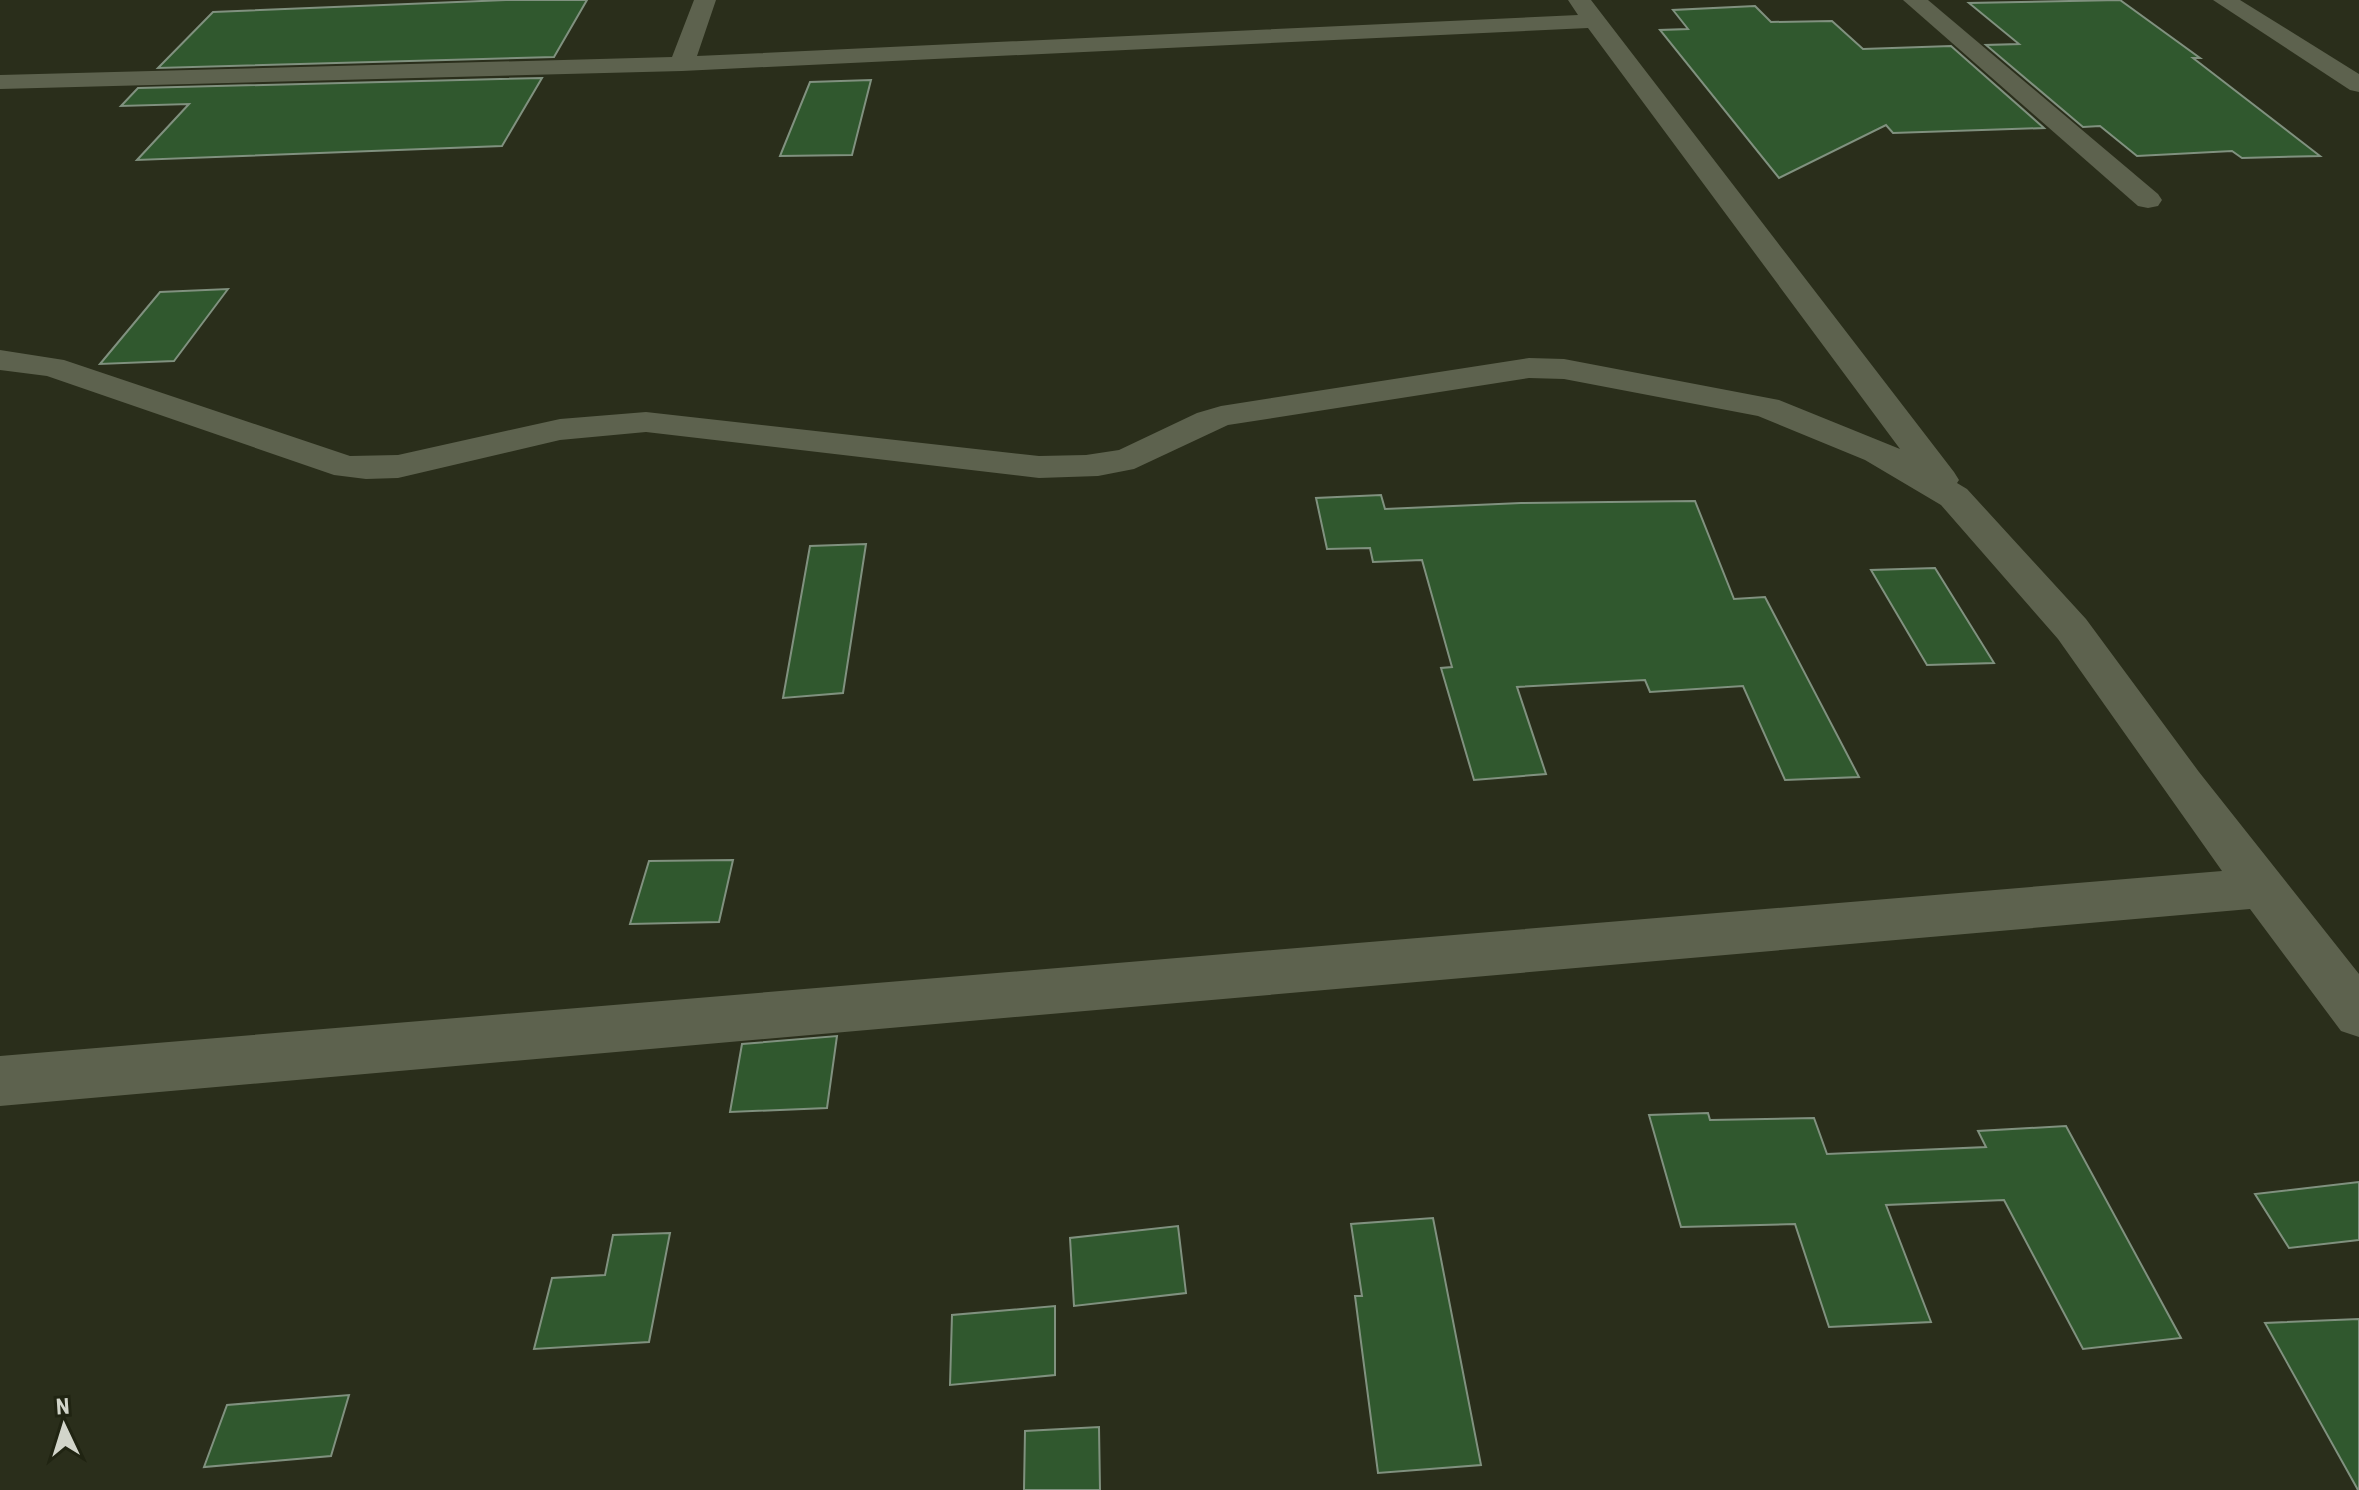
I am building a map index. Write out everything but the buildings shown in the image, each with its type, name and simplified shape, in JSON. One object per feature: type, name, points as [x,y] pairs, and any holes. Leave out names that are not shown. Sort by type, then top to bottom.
[{"type":"street","points":[[682,64],[705,0]]},
{"type":"street","points":[[1914,0],[2148,200]]},
{"type":"street","points":[[2224,0],[2359,85]]},
{"type":"street","points":[[0,82],[682,64],[1586,10],[1954,497],[2072,629],[2183,785],[2359,1014]]},
{"type":"street","points":[[0,360],[52,367],[347,467],[383,470],[565,427],[603,421],[646,422],[1039,467],[1094,464],[1131,458],[1190,427],[1250,410],[1529,368],[1564,369],[1767,407],[1878,452],[1954,497]]},
{"type":"street","points":[[0,1081],[2263,888]]}]
